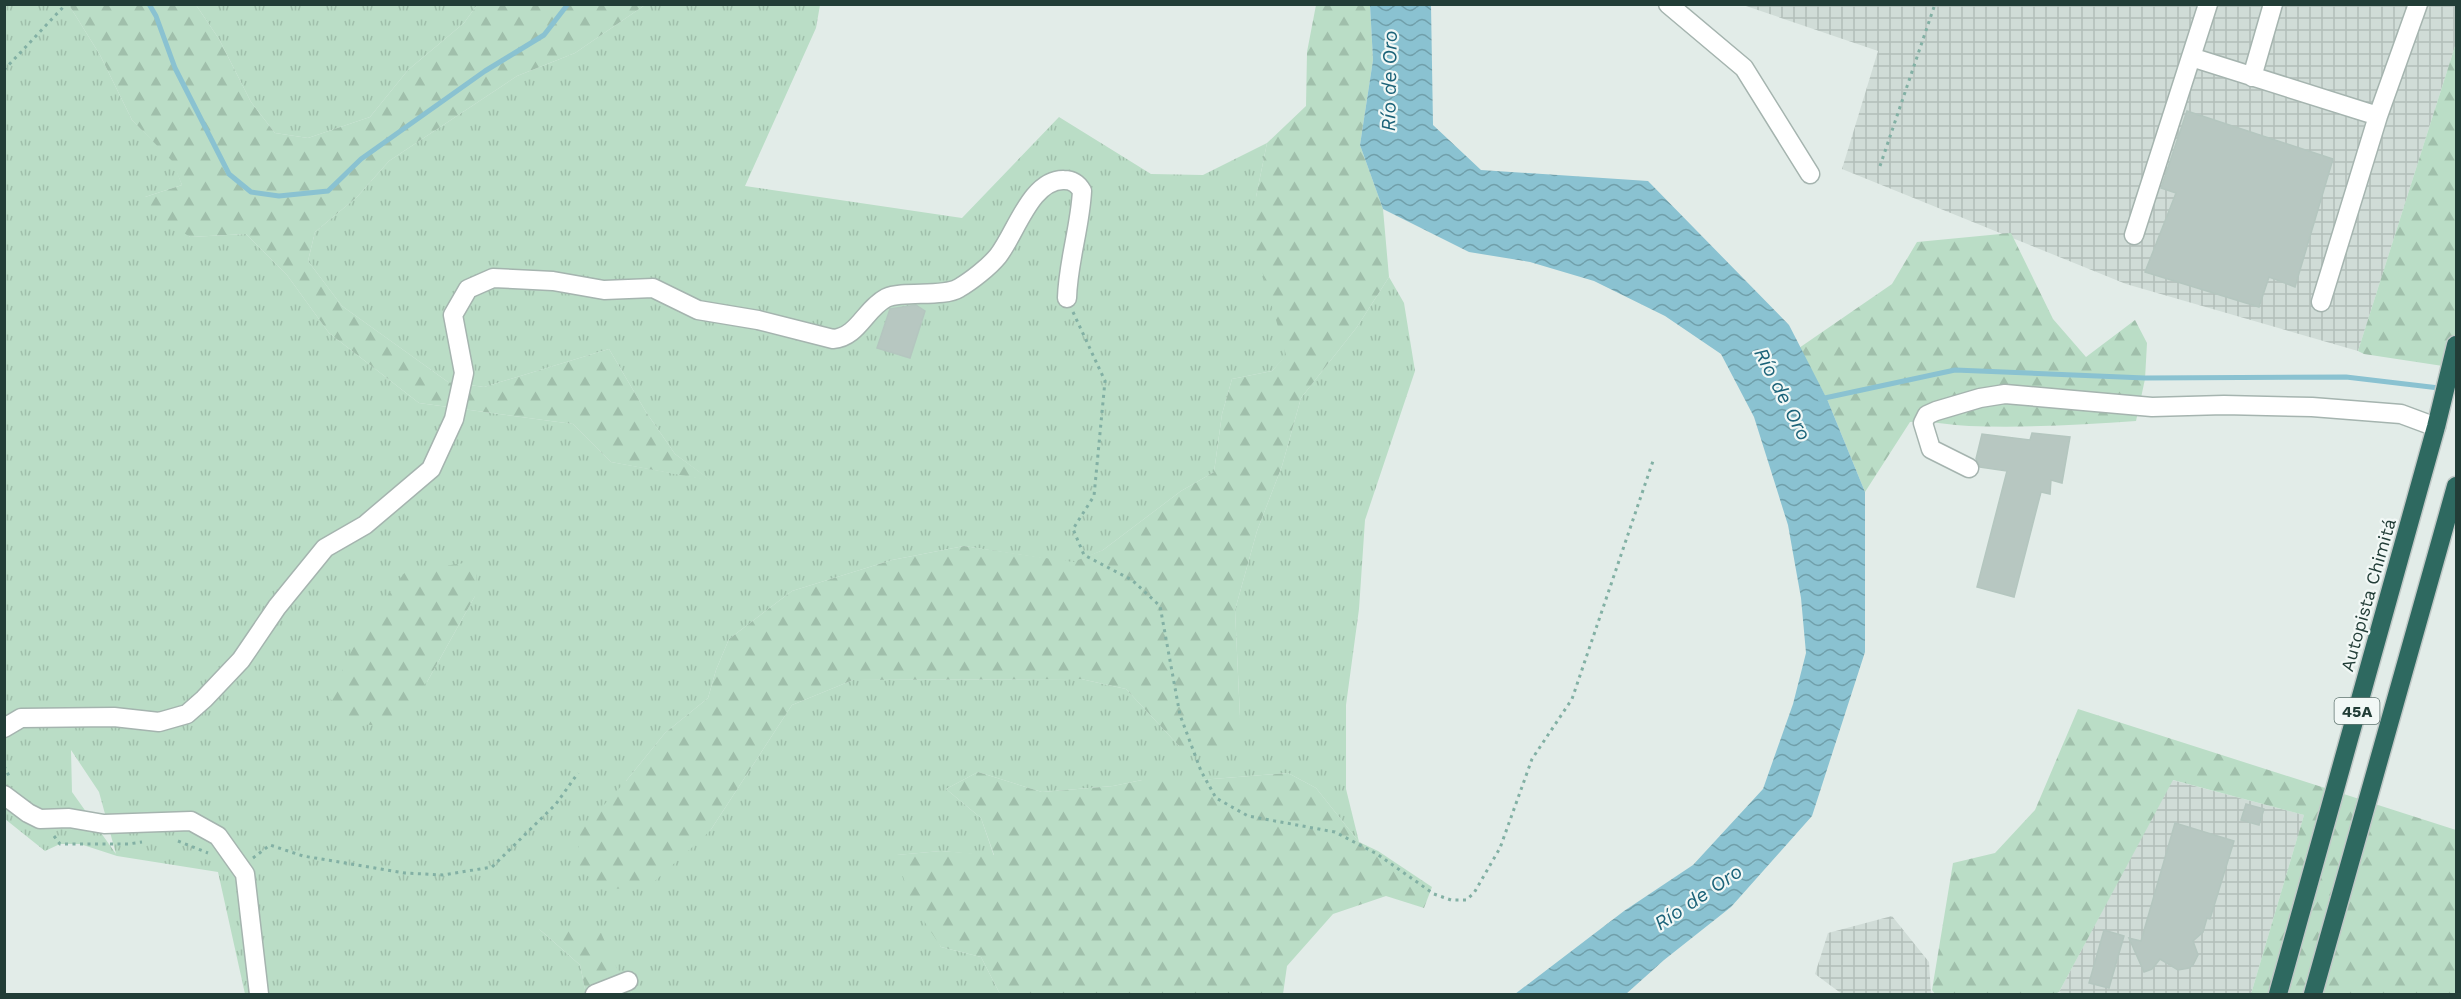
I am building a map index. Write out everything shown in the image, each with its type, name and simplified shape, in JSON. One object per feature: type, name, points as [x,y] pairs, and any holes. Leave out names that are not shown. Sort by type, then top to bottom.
[{"type":"highway","name":"Autopista Chimitá","points":[[2278,994],[2457,345]]},
{"type":"highway","name":"45A","points":[[2313,994],[2457,486]]},
{"type":"lane","points":[[1668,4],[1744,68],[1810,174]]},
{"type":"lane","points":[[2134,235],[2208,4]]},
{"type":"lane","points":[[2252,77],[2273,4]]},
{"type":"lane","points":[[2320,302],[2378,116],[2418,4]]},
{"type":"lane","points":[[2191,57],[2378,116]]},
{"type":"lane","points":[[4,728],[21,718],[114,717],[159,722],[187,714],[204,699],[241,660],[277,607],[325,548],[365,525],[431,469],[454,419],[464,372],[453,315],[468,290],[493,278],[553,281],[604,290],[653,288],[698,310],[758,320],[833,339],[842,338],[851,334],[873,306],[889,297],[957,290],[997,257],[1040,190],[1055,179],[1070,180],[1079,184],[1082,191],[1077,241],[1067,275],[1067,298]]},
{"type":"lane","points":[[1969,468],[1931,449],[1923,423],[1927,415],[1936,411],[1980,398],[2005,394],[2152,407],[2224,405],[2312,407],[2401,414],[2436,427]]},
{"type":"lane","points":[[9,789],[28,813],[40,819],[69,818],[104,824],[191,822],[218,836],[245,874],[259,994]]},
{"type":"lane","points":[[595,994],[628,981]]},
{"type":"path","points":[[4,70],[66,4]]},
{"type":"path","points":[[1880,166],[1935,4]]},
{"type":"path","points":[[1067,298],[1105,381],[1094,496],[1073,529],[1084,555],[1132,580],[1160,606],[1180,715],[1201,771],[1216,798],[1248,816],[1335,832],[1377,854],[1434,894],[1451,900],[1466,900],[1474,893],[1500,848],[1532,759],[1572,699],[1654,458]]},
{"type":"path","points":[[4,766],[9,789]]},
{"type":"path","points":[[174,841],[183,841],[206,852],[246,863],[270,845],[323,860],[405,873],[443,875],[492,867],[556,804],[578,773]]},
{"type":"path","points":[[40,819],[60,844],[128,844],[148,841]]},
{"type":"shaded area","points":[[1743,5],[2456,5],[2456,43],[2358,351],[2126,284],[1842,169],[1878,51]]},
{"type":"shaded area","points":[[2172,780],[2304,815],[2251,994],[2063,994],[2059,992]]},
{"type":"shaded area","points":[[1892,916],[1929,962],[1931,994],[1842,994],[1815,974],[1828,933]]},
{"type":"green space","points":[[4,5],[69,5],[100,55],[132,120],[173,161],[182,185],[145,197],[190,237],[246,234],[287,275],[329,333],[419,403],[573,424],[611,462],[710,480],[675,454],[646,412],[609,349],[484,387],[448,382],[342,306],[308,261],[315,232],[357,197],[389,161],[517,76],[575,53],[645,5],[820,5],[816,28],[745,186],[962,218],[1059,117],[1151,174],[1203,175],[1267,143],[1256,197],[1287,355],[1272,371],[1232,379],[1222,414],[1214,472],[1181,491],[1103,550],[1073,563],[964,546],[892,560],[792,591],[729,639],[716,670],[708,698],[665,733],[626,781],[710,831],[792,705],[853,680],[1081,679],[1126,689],[1179,746],[1240,717],[1235,610],[1257,531],[1282,466],[1301,398],[1357,327],[1389,277],[1404,303],[1415,371],[1365,520],[1359,609],[1346,705],[1346,789],[1359,842],[1316,788],[1288,773],[1200,780],[1142,780],[1113,786],[1042,792],[978,772],[946,789],[981,818],[994,856],[941,851],[897,855],[941,947],[981,957],[1000,994],[633,994],[623,982],[539,929],[580,965],[586,994],[245,994],[218,872],[117,856],[80,844],[60,844],[45,851],[5,819]],"holes":[[[475,596],[427,682],[329,697]],[[71,750],[99,792],[116,854],[72,792]]]},
{"type":"green space","points":[[69,5],[196,5],[219,39],[251,102],[275,133],[308,138],[370,117],[408,70],[464,23],[477,5],[645,5],[575,53],[517,76],[389,161],[357,197],[315,232],[308,261],[342,306],[448,382],[484,387],[609,349],[646,412],[675,454],[712,481],[611,462],[573,424],[419,403],[329,333],[287,275],[246,234],[190,237],[145,207],[145,197],[182,185],[172,161],[132,120],[100,55]]},
{"type":"green space","points":[[196,5],[477,5],[464,23],[408,70],[370,117],[308,138],[275,133],[251,102],[219,39]]},
{"type":"green space","points":[[1316,5],[1370,5],[1373,60],[1360,145],[1383,209],[1389,277],[1357,327],[1301,398],[1282,466],[1257,531],[1235,610],[1240,717],[1231,750],[1213,758],[1179,746],[1126,689],[1081,679],[853,680],[792,705],[710,831],[647,888],[601,889],[577,865],[580,831],[626,781],[665,733],[708,698],[716,670],[729,639],[792,591],[892,560],[964,546],[1073,562],[1103,550],[1181,491],[1214,472],[1222,414],[1232,379],[1272,371],[1286,355],[1255,246],[1256,197],[1267,143],[1306,106],[1307,52]]},
{"type":"green space","points":[[2456,43],[2456,368],[2364,354],[2358,351]]},
{"type":"green space","points":[[2011,233],[2053,319],[2086,357],[2135,320],[2147,343],[2145,379],[2136,421],[2011,427],[1910,422],[1865,492],[1827,399],[1799,348],[1892,284],[1917,242]]},
{"type":"green space","points":[[477,561],[475,596],[427,682],[387,728],[349,721],[329,697],[361,632],[405,572]]},
{"type":"green space","points":[[2078,709],[2456,830],[2456,994],[2251,994],[2304,815],[2173,780],[2059,992],[2055,994],[1935,994],[1932,990],[1953,863],[1995,853],[2035,810]]},
{"type":"green space","points":[[978,772],[1042,792],[1113,786],[1142,780],[1200,780],[1288,773],[1316,788],[1359,842],[1378,851],[1432,887],[1424,908],[1386,896],[1333,914],[1287,966],[1283,994],[1000,994],[981,957],[941,947],[911,901],[896,855],[941,851],[994,855],[981,818],[946,789]]},
{"type":"green space","points":[[538,928],[601,933],[623,982],[633,994],[586,994],[580,965]]},
{"type":"water","name":"Río de Oro","points":[[1370,5],[1431,5],[1433,125],[1481,170],[1648,181],[1789,325],[1827,399],[1865,492],[1865,652],[1812,816],[1731,907],[1664,960],[1626,994],[1515,994],[1624,911],[1693,865],[1763,789],[1793,704],[1806,653],[1801,598],[1788,525],[1754,417],[1721,354],[1665,316],[1594,281],[1530,262],[1469,252],[1383,209],[1360,145],[1373,60]]},
{"type":"building","points":[[2187,111],[2333,159],[2295,287],[2269,277],[2259,307],[2145,272],[2176,193],[2161,188]]},
{"type":"building","points":[[916,305],[925,311],[910,358],[877,348],[890,309]]},
{"type":"building","points":[[2032,433],[2070,437],[2062,483],[2051,480],[2050,494],[2041,492],[2014,597],[1977,587],[2007,471],[1980,467],[1976,459],[1982,434],[2030,440]]},
{"type":"building","points":[[2246,804],[2264,809],[2259,825],[2241,820]]},
{"type":"building","points":[[2175,823],[2234,841],[2210,919],[2207,918],[2203,932],[2193,941],[2198,955],[2193,965],[2178,970],[2160,959],[2152,969],[2144,972],[2129,938],[2141,941]]},
{"type":"building","points":[[2104,930],[2124,936],[2109,988],[2089,983]]},
{"type":"waterway","points":[[149,4],[156,16],[175,68],[229,174],[251,192],[279,196],[328,191],[361,159],[485,71],[544,35],[568,4]]},
{"type":"waterway","points":[[1820,399],[1955,370],[2145,378],[2346,377],[2456,390]]}]
